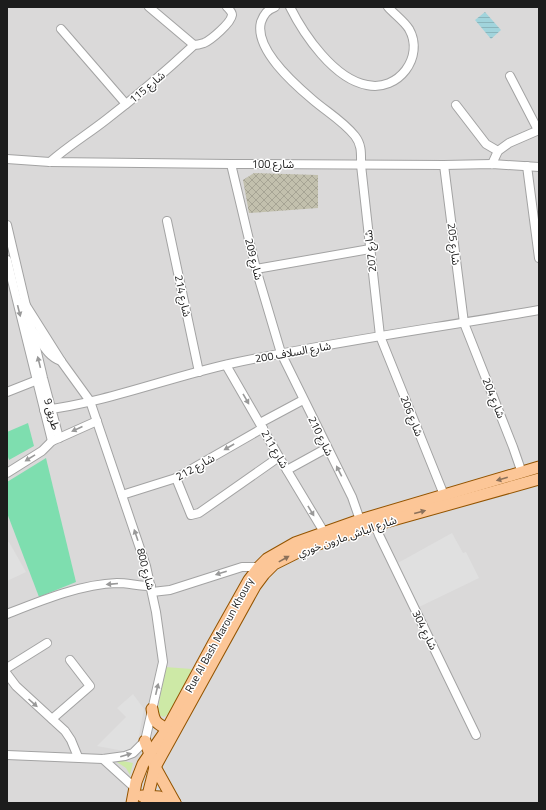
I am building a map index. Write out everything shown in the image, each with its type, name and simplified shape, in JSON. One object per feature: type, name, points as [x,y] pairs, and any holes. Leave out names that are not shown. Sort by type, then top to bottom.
[{"type":"main road","name":"Rue Al Bash Maroun Khoury","points":[[134,795],[139,772],[167,729],[249,580],[267,559],[295,543],[324,532],[539,467]]},
{"type":"main road","name":"شارع الباش مارون خوري","points":[[147,799],[154,767],[256,586],[264,574],[274,564],[306,548],[375,524],[539,479]]},
{"type":"main road","points":[[152,709],[155,721],[167,729]]},
{"type":"main road","points":[[144,741],[154,767],[175,803]]},
{"type":"main road","points":[[134,795],[147,799],[160,797],[175,803]]},
{"type":"street","points":[[149,7],[194,45]]},
{"type":"street","name":"شارع 115","points":[[50,162],[62,151],[92,131],[126,104],[194,45],[205,43],[215,35],[230,20],[232,14],[227,7]]},
{"type":"street","name":"شارع 207","points":[[275,7],[269,9],[264,14],[260,30],[262,40],[269,54],[282,71],[313,100],[338,119],[356,137],[360,146],[380,336]]},
{"type":"street","points":[[290,7],[310,41],[317,50],[337,69],[356,81],[366,85],[377,86],[388,84],[398,79],[406,71],[414,50],[408,28],[388,7]]},
{"type":"street","points":[[60,30],[126,104]]},
{"type":"street","points":[[492,164],[498,151],[509,143],[538,130],[510,76]]},
{"type":"street","points":[[456,105],[486,144],[498,151]]},
{"type":"street","name":"شارع 100","points":[[7,158],[50,162],[361,165],[492,164],[539,167]]},
{"type":"street","name":"شارع 209","points":[[231,164],[256,269],[281,353]]},
{"type":"street","name":"شارع 205","points":[[444,165],[464,323]]},
{"type":"street","points":[[527,166],[539,258]]},
{"type":"street","name":"شارع 214","points":[[167,221],[198,372]]},
{"type":"street","name":"9 طريق","points":[[7,225],[30,325],[40,379],[55,439]]},
{"type":"street","points":[[256,269],[370,249]]},
{"type":"street","name":"9 طريق","points":[[7,260],[10,289],[40,379]]},
{"type":"street","points":[[25,304],[61,361]]},
{"type":"street","name":"200 شارع السلاف","points":[[47,410],[90,402],[198,372],[281,353],[539,310]]},
{"type":"street","name":"شارع 204","points":[[464,323],[514,447],[522,473]]},
{"type":"street","points":[[30,325],[52,357],[61,361]]},
{"type":"street","name":"شارع 206","points":[[380,336],[444,495]]},
{"type":"street","name":"شارع 210","points":[[281,353],[352,497],[360,520]]},
{"type":"street","name":"800 شارع","points":[[61,361],[90,402],[143,555],[151,589],[163,662],[144,741]]},
{"type":"street","name":"شارع 211","points":[[226,365],[324,532]]},
{"type":"street","points":[[7,392],[40,379]]},
{"type":"street","name":"شارع 212","points":[[122,495],[176,478],[303,400]]},
{"type":"street","points":[[7,473],[42,451],[55,439],[97,421]]},
{"type":"street","points":[[287,470],[327,448]]},
{"type":"street","points":[[176,478],[191,514],[199,513],[279,457]]},
{"type":"street","name":"شارع 304","points":[[375,524],[476,735]]},
{"type":"street","points":[[7,614],[40,601],[96,586],[119,583],[151,589],[170,590],[237,568],[259,567]]},
{"type":"street","points":[[7,668],[47,643]]},
{"type":"street","points":[[52,719],[90,686],[70,660]]},
{"type":"street","points":[[7,674],[16,686],[66,731],[78,757]]},
{"type":"street","points":[[7,755],[103,759],[129,755],[136,751],[144,741]]},
{"type":"street","points":[[103,759],[134,795]]},
{"type":"shaded area","points":[[7,7],[539,7],[539,803],[7,803]]},
{"type":"shaded area","points":[[254,173],[318,175],[318,208],[249,213],[243,180]]},
{"type":"shaded area","points":[[452,533],[463,553],[466,552],[479,578],[419,607],[396,564]]},
{"type":"shaded area","points":[[9,542],[26,572],[7,581],[7,543]]},
{"type":"shaded area","points":[[133,694],[144,709],[138,741],[133,748],[124,751],[97,746],[126,717],[117,708]]},
{"type":"green space","points":[[28,423],[34,446],[9,460],[7,454],[7,432]]},
{"type":"green space","points":[[46,458],[76,582],[39,597],[7,513],[7,482]]},
{"type":"green space","points":[[165,667],[192,669],[171,712],[164,717],[159,715],[158,709]]},
{"type":"green space","points":[[118,760],[133,763],[130,775],[126,768],[117,762]]},
{"type":"water","points":[[485,12],[501,30],[491,39],[475,20]]}]
